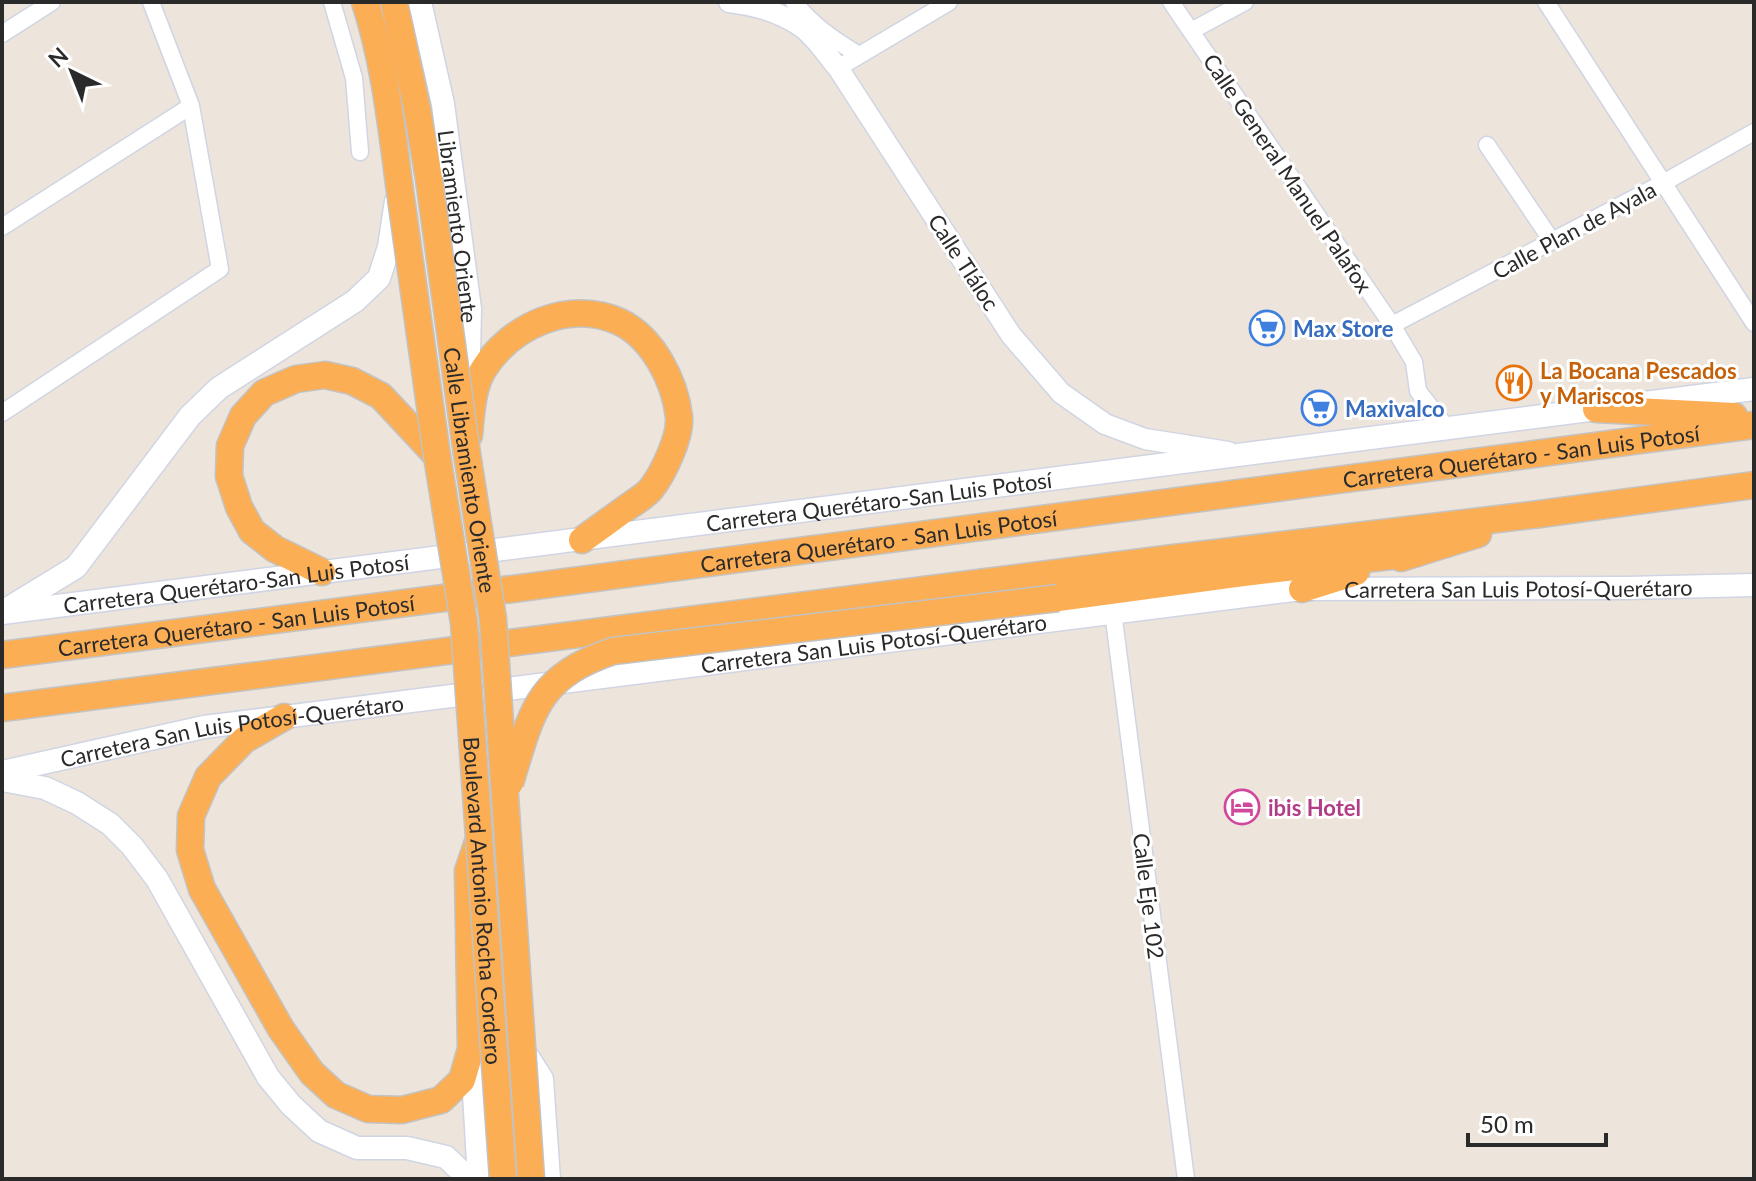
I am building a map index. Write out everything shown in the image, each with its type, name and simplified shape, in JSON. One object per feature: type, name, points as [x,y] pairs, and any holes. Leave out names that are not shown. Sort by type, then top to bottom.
[{"type":"highway","points":[[365,2],[390,112],[399,184]]},
{"type":"highway","name":"Libramiento Oriente","points":[[394,2],[429,179]]},
{"type":"highway","name":"Calle Libramiento Oriente","points":[[429,179],[493,619]]},
{"type":"highway","name":"Calle Libramiento Oriente","points":[[399,184],[464,623]]},
{"type":"highway","points":[[467,454],[473,399],[482,372],[498,350],[517,332],[546,318],[583,313],[618,321],[639,334],[670,380],[679,419],[671,454],[650,491],[582,540]]},
{"type":"highway","points":[[322,572],[275,549],[252,531],[239,507],[229,476],[230,446],[243,416],[264,393],[296,379],[325,375],[352,381],[381,396],[437,456]]},
{"type":"highway","points":[[1596,409],[1754,416]]},
{"type":"highway","name":"Carretera Querétaro - San Luis Potosí","points":[[2,655],[1754,425]]},
{"type":"highway","points":[[2,708],[1754,485]]},
{"type":"highway","points":[[1302,589],[1540,514]]},
{"type":"highway","points":[[504,802],[525,733],[542,696],[554,681],[587,659],[613,651],[1417,553]]},
{"type":"highway","name":"Boulevard Antonio Rocha Cordero","points":[[493,619],[531,1179]]},
{"type":"highway","name":"Boulevard Antonio Rocha Cordero","points":[[464,623],[503,1179]]},
{"type":"highway","points":[[284,717],[244,740],[208,777],[191,816],[190,850],[202,889],[281,1029],[312,1073],[336,1095],[368,1109],[402,1110],[441,1100],[462,1080],[471,1049],[468,871],[478,842]]},
{"type":"main road","name":"Libramiento Oriente","points":[[420,2],[443,104],[470,309],[467,454]]},
{"type":"main road","points":[[2,613],[76,567],[190,416],[219,388],[355,301],[379,278],[389,247],[399,184]]},
{"type":"main road","name":"Carretera Querétaro-San Luis Potosí","points":[[2,613],[1754,389]]},
{"type":"main road","name":"Carretera San Luis Potosí-Querétaro","points":[[2,772],[204,727],[1302,589],[1754,585]]},
{"type":"main road","points":[[2,780],[45,788],[77,803],[110,824],[132,846],[157,879],[268,1077],[291,1105],[319,1131],[357,1148],[407,1148],[446,1157],[467,1179]]},
{"type":"main road","name":"Boulevard Antonio Rocha Cordero","points":[[522,1048],[542,1079],[549,1179]]},
{"type":"main road","name":"Boulevard Antonio Rocha Cordero","points":[[471,1049],[479,1179]]},
{"type":"street","points":[[2,34],[52,2]]},
{"type":"street","points":[[2,413],[220,269],[191,106],[151,2]]},
{"type":"street","points":[[332,2],[354,78],[360,152]]},
{"type":"street","points":[[794,2],[823,33],[859,55]]},
{"type":"street","points":[[838,68],[949,2]]},
{"type":"street","name":"Calle General Manuel Palafox","points":[[1171,2],[1392,325],[1414,362],[1418,391],[1447,428]]},
{"type":"street","points":[[1191,31],[1245,2]]},
{"type":"street","points":[[1546,2],[1754,323]]},
{"type":"street","name":"Calle Tláloc","points":[[745,3],[805,29],[838,68],[1011,335],[1061,393],[1105,424],[1145,439],[1248,454]]},
{"type":"street","points":[[2,227],[191,106]]},
{"type":"street","name":"Calle Plan de Ayala","points":[[1392,325],[1754,132]]},
{"type":"street","points":[[1487,145],[1552,241]]},
{"type":"street","name":"Calle Eje 102","points":[[1113,612],[1186,1179]]},
{"type":"place","name":"Max Store","points":[[1267,328]]},
{"type":"place","name":"La Bocana Pescados y Mariscos","points":[[1514,383]]},
{"type":"place","name":"Maxivalco","points":[[1319,408]]},
{"type":"place","name":"ibis Hotel","points":[[1242,807]]}]
